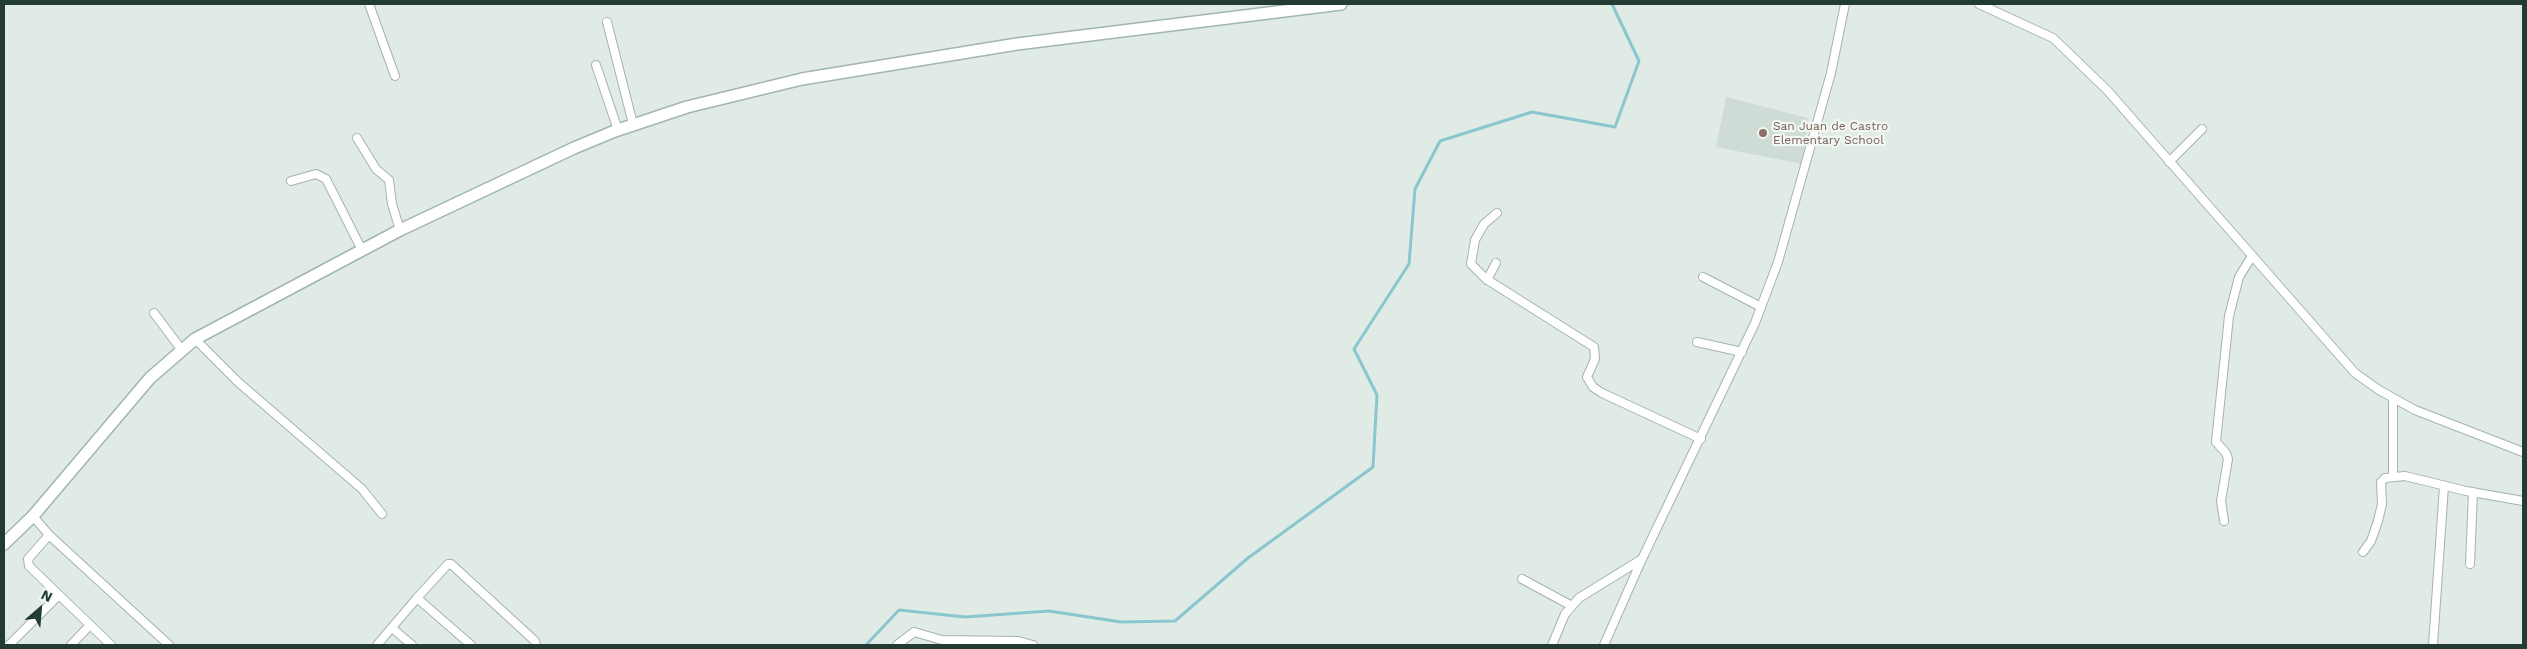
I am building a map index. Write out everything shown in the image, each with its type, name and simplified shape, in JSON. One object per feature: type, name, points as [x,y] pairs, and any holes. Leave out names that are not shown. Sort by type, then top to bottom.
[{"type":"street","points":[[369,4],[395,76]]},
{"type":"street","points":[[4,544],[33,516],[138,391],[195,339],[400,230],[574,148],[618,130],[687,107],[802,79],[1016,44],[1341,4]]},
{"type":"street","points":[[1604,645],[1642,559],[1742,352],[1778,262],[1830,73],[1845,4]]},
{"type":"street","points":[[1979,4],[2053,38],[2107,90],[2356,374],[2415,410],[2523,452]]},
{"type":"street","points":[[607,22],[633,124]]},
{"type":"street","points":[[596,66],[618,130]]},
{"type":"street","points":[[2170,162],[2202,129]]},
{"type":"street","points":[[357,138],[376,169],[389,180],[392,204],[400,230]]},
{"type":"street","points":[[291,181],[316,174],[326,179],[362,250]]},
{"type":"street","points":[[1497,213],[1484,224],[1475,240],[1470,257],[1471,264],[1487,280],[1594,347],[1596,359],[1587,376],[1594,387],[1602,393],[1701,439]]},
{"type":"street","points":[[2224,521],[2221,501],[2228,459],[2226,452],[2216,442],[2229,316],[2239,277],[2252,256]]},
{"type":"street","points":[[1487,280],[1496,264]]},
{"type":"street","points":[[1703,277],[1761,307]]},
{"type":"street","points":[[154,314],[182,349]]},
{"type":"street","points":[[195,339],[238,382],[362,489],[382,514]]},
{"type":"street","points":[[1697,342],[1742,352]]},
{"type":"street","points":[[2393,398],[2393,476]]},
{"type":"street","points":[[2364,552],[2378,521],[2382,504],[2382,480],[2393,476],[2405,476],[2444,486],[2523,501]]},
{"type":"street","points":[[2432,645],[2444,486]]},
{"type":"street","points":[[2470,564],[2473,492]]},
{"type":"street","points":[[33,516],[49,535],[169,645]]},
{"type":"street","points":[[49,535],[28,562],[58,596],[110,645]]},
{"type":"street","points":[[1552,645],[1562,621],[1572,606],[1585,594],[1642,559]]},
{"type":"street","points":[[377,645],[448,564],[535,641],[536,645]]},
{"type":"street","points":[[1522,579],[1572,606]]},
{"type":"street","points":[[10,645],[58,596]]},
{"type":"street","points":[[417,598],[472,645]]},
{"type":"street","points":[[71,645],[90,625]]},
{"type":"street","points":[[392,628],[412,645]]},
{"type":"street","points":[[896,645],[914,632],[942,640],[1018,641],[1033,645]]},
{"type":"shaded area","name":"San Juan de Castro Elementary School","points":[[1726,97],[1808,118],[1802,164],[1716,147]]},
{"type":"waterway","points":[[866,645],[899,610],[965,617],[1049,611],[1121,622],[1175,621],[1248,558],[1373,467],[1377,395],[1354,349],[1409,264],[1415,189],[1440,141],[1532,112],[1615,127],[1639,61],[1612,4]]},
{"type":"place","name":"San Juan de Castro Elementary School","points":[[1763,133]]}]
